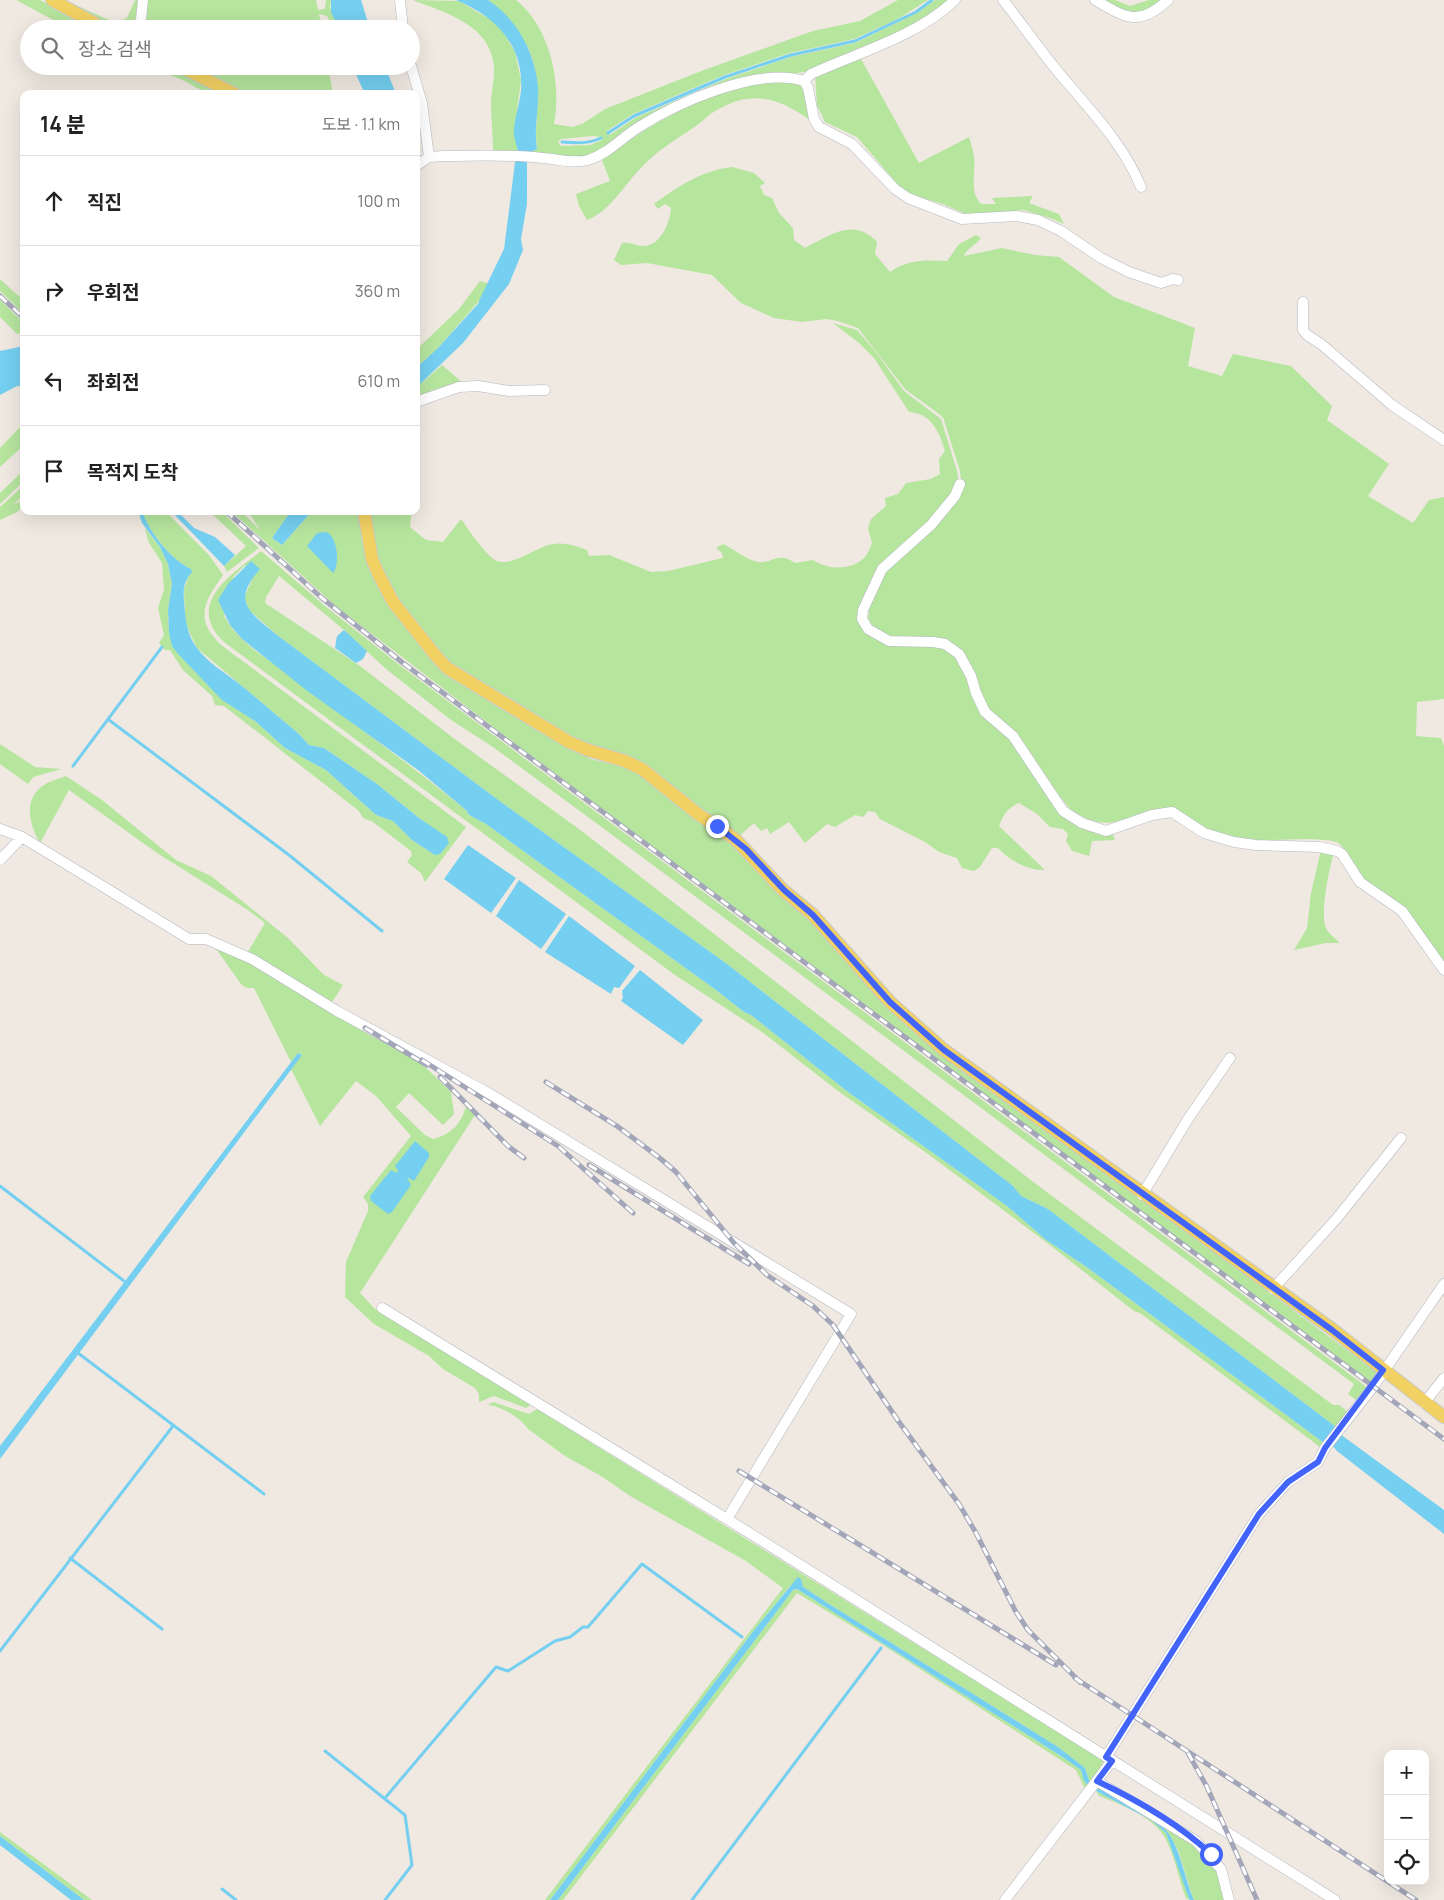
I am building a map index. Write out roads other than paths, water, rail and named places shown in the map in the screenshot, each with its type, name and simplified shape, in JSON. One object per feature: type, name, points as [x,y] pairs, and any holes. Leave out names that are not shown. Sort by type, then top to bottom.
[{"type":"main road","points":[[52,0],[89,20]]},
{"type":"main road","points":[[197,75],[226,90]]},
{"type":"main road","points":[[365,515],[372,559],[386,589],[403,615],[447,668],[569,742],[625,761],[642,769],[661,782],[698,814],[746,849],[784,890],[813,915],[869,981],[916,1027],[944,1050],[1332,1330],[1444,1417]]},
{"type":"street","points":[[141,20],[143,0]]},
{"type":"street","points":[[400,0],[401,20]]},
{"type":"street","points":[[804,81],[811,74],[900,36],[947,8],[955,0]]},
{"type":"street","points":[[1003,0],[1046,58],[1109,133],[1129,162],[1141,187]]},
{"type":"street","points":[[1095,0],[1133,18],[1143,17],[1152,13],[1168,0]]},
{"type":"street","points":[[414,75],[418,90]]},
{"type":"street","points":[[420,163],[428,157],[532,157],[572,162],[589,160],[605,152],[659,115],[694,100],[757,80],[781,77],[804,81]]},
{"type":"street","points":[[804,81],[808,88],[814,119],[819,127],[852,144],[895,189],[908,198],[969,220],[1008,216],[1038,220],[1061,231],[1101,258],[1129,272],[1162,283],[1173,279],[1178,280]]},
{"type":"street","points":[[420,96],[428,157]]},
{"type":"street","points":[[1302,302],[1303,330],[1307,335],[1321,344],[1392,404],[1444,440]]},
{"type":"street","points":[[420,401],[459,387],[478,386],[509,391],[545,390]]},
{"type":"street","points":[[960,484],[955,496],[931,525],[882,570],[863,610],[862,619],[868,629],[890,641],[945,644],[959,654],[971,676],[976,693],[985,712],[1013,736],[1064,811],[1082,823],[1106,830],[1152,815],[1172,812],[1204,833],[1234,842],[1256,846],[1319,846],[1337,850],[1342,854],[1360,882],[1402,911],[1444,970]]},
{"type":"street","points":[[0,828],[22,837],[189,938],[206,939],[252,959],[337,1011],[490,1094],[851,1314],[727,1519]]},
{"type":"street","points":[[0,860],[22,837]]},
{"type":"street","points":[[1142,1194],[1188,1119],[1230,1058]]},
{"type":"street","points":[[1273,1289],[1338,1217],[1401,1138]]},
{"type":"street","points":[[1005,1900],[1097,1781],[1259,1514],[1288,1482],[1318,1462],[1325,1448],[1345,1423],[1444,1284]]},
{"type":"street","points":[[382,1308],[727,1519],[1335,1900]]},
{"type":"street","points":[[1424,1403],[1444,1378]]},
{"type":"street","points":[[1097,1781],[1196,1841],[1211,1854],[1221,1869],[1229,1900]]},
{"type":"water","points":[[331,0],[361,0],[367,20],[335,20],[331,12]]},
{"type":"water","points":[[456,0],[488,0],[506,15],[521,34],[535,67],[537,79],[537,149],[529,153],[519,154],[515,142],[514,130],[521,90],[521,74],[518,59],[512,46],[504,34],[483,14]]},
{"type":"water","points":[[356,75],[389,75],[394,90],[363,90]]},
{"type":"water","points":[[519,161],[527,162],[527,204],[521,239],[523,250],[509,284],[463,343],[420,384],[420,364],[438,348],[486,295],[506,267],[514,237]]},
{"type":"water","points":[[20,347],[20,386],[17,386],[0,395],[0,351]]},
{"type":"water","points":[[139,515],[144,515],[155,536],[168,552],[183,565],[191,569],[192,572],[187,579],[184,589],[186,619],[190,637],[201,653],[299,734],[309,745],[324,748],[377,784],[419,818],[447,837],[449,843],[440,854],[435,855],[412,840],[393,821],[376,815],[326,770],[285,748],[255,721],[222,700],[179,655],[172,646],[169,633],[168,610],[172,584],[168,564],[160,547],[142,523]]},
{"type":"water","points":[[175,515],[181,515],[194,528],[215,537],[235,555],[224,566]]},
{"type":"water","points":[[288,515],[308,515],[282,545],[272,538]]},
{"type":"water","points":[[326,532],[333,539],[337,551],[337,564],[333,573],[307,546],[317,533]]},
{"type":"water","points":[[251,561],[260,569],[251,580],[246,590],[245,598],[247,606],[258,620],[501,802],[727,964],[1013,1186],[1021,1196],[1048,1209],[1336,1427],[1324,1443],[1088,1268],[1046,1240],[1007,1206],[848,1092],[751,1015],[744,1012],[486,824],[469,815],[467,811],[418,770],[306,690],[242,639],[230,625],[218,600],[228,584]]},
{"type":"water","points":[[344,630],[367,651],[363,659],[356,663],[335,648],[337,636]]},
{"type":"water","points":[[468,845],[516,878],[491,913],[444,879]]},
{"type":"water","points":[[519,880],[566,914],[541,949],[496,916]]},
{"type":"water","points":[[569,916],[635,966],[619,988],[614,987],[611,994],[545,952]]},
{"type":"water","points":[[640,970],[703,1020],[683,1045],[621,1001],[623,998],[622,991]]},
{"type":"water","points":[[298,1053],[302,1055],[0,1459],[0,1446]]},
{"type":"water","points":[[415,1141],[429,1153],[429,1157],[414,1181],[407,1177],[411,1185],[392,1212],[388,1214],[371,1201],[370,1196],[391,1170],[397,1173],[398,1171],[395,1166]]},
{"type":"water","points":[[1340,1434],[1444,1510],[1444,1534],[1337,1451],[1332,1445]]},
{"type":"water","points":[[798,1577],[801,1579],[803,1587],[829,1604],[1058,1747],[1085,1768],[1090,1783],[1088,1785],[1084,1781],[1081,1770],[1064,1758],[797,1589],[793,1590],[558,1900],[550,1900],[755,1629]]},
{"type":"water","points":[[1098,1789],[1110,1793],[1163,1827],[1178,1851],[1194,1900],[1190,1900],[1188,1896],[1166,1833],[1151,1820],[1096,1791]]},
{"type":"water","points":[[0,1836],[84,1900],[71,1900],[0,1845]]},
{"type":"waterway","points":[[608,133],[634,116],[725,77],[791,55],[855,41],[916,12],[932,0]]},
{"type":"waterway","points":[[562,142],[587,142],[601,138]]},
{"type":"waterway","points":[[484,302],[509,250],[520,163]]},
{"type":"waterway","points":[[73,766],[162,647]]},
{"type":"waterway","points":[[109,720],[289,855],[382,931]]},
{"type":"waterway","points":[[0,1186],[124,1281]]},
{"type":"waterway","points":[[78,1353],[264,1494]]},
{"type":"waterway","points":[[0,1651],[173,1426]]},
{"type":"waterway","points":[[70,1558],[162,1629]]},
{"type":"waterway","points":[[385,1798],[496,1667],[508,1671],[555,1641],[570,1637],[583,1627],[588,1627],[642,1564],[742,1637]]},
{"type":"waterway","points":[[692,1900],[881,1648]]},
{"type":"waterway","points":[[325,1751],[405,1815],[412,1865],[385,1900]]},
{"type":"waterway","points":[[222,1889],[236,1900]]},
{"type":"railway","points":[[0,296],[20,314]]},
{"type":"railway","points":[[230,515],[322,598],[403,663],[1444,1439]]},
{"type":"railway","points":[[365,1028],[427,1065]]},
{"type":"railway","points":[[422,1060],[558,1146],[633,1213]]},
{"type":"railway","points":[[440,1077],[508,1146],[524,1158]]},
{"type":"railway","points":[[546,1082],[617,1126],[661,1159],[676,1172],[734,1243],[767,1275],[813,1306],[833,1325],[899,1422],[959,1504],[1016,1612],[1028,1630],[1080,1682]]},
{"type":"railway","points":[[589,1165],[749,1264]]},
{"type":"railway","points":[[739,1471],[1056,1665]]},
{"type":"railway","points":[[1075,1678],[1416,1900]]},
{"type":"railway","points":[[1188,1753],[1207,1787],[1257,1900]]}]
